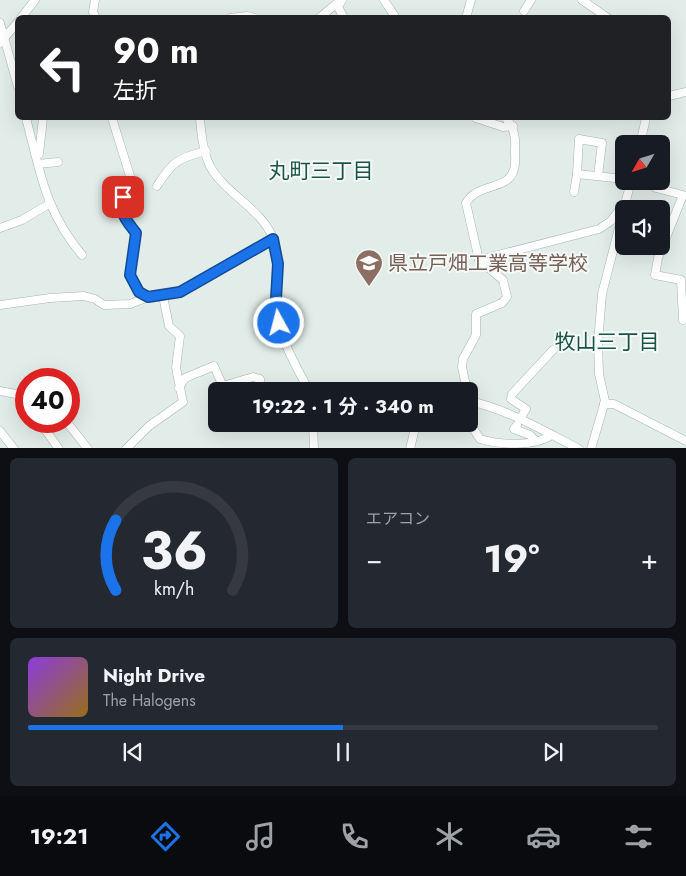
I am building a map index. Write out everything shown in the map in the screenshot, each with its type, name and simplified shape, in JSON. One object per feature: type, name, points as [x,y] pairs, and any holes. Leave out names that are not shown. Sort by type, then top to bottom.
[{"type":"street","points":[[23,15],[35,0]]},
{"type":"street","points":[[93,15],[94,0]]},
{"type":"street","points":[[323,15],[341,0]]},
{"type":"street","points":[[341,0],[338,7],[342,15]]},
{"type":"street","points":[[384,0],[394,15]]},
{"type":"street","points":[[467,15],[471,0]]},
{"type":"street","points":[[524,11],[531,0]]},
{"type":"street","points":[[583,0],[604,15]]},
{"type":"street","points":[[0,24],[2,41],[15,78]]},
{"type":"street","points":[[2,41],[15,26]]},
{"type":"street","points":[[671,96],[686,92]]},
{"type":"street","points":[[27,120],[48,204],[61,228],[82,255]]},
{"type":"street","points":[[38,164],[43,120]]},
{"type":"street","points":[[113,120],[134,189],[123,197],[121,202],[125,219],[136,233],[130,275],[139,292],[148,297]]},
{"type":"street","points":[[200,120],[210,166],[266,225],[273,239],[278,264],[276,299],[279,323],[285,345],[304,382]]},
{"type":"street","points":[[483,120],[503,126],[513,126]]},
{"type":"street","points":[[465,382],[462,367],[463,358],[476,335],[476,314],[502,303],[507,297],[503,280],[479,260],[466,203],[476,191],[503,184],[509,179],[514,170],[516,138],[513,126],[508,120]]},
{"type":"street","points":[[642,135],[646,120]]},
{"type":"street","points":[[574,192],[579,139],[602,143],[598,176]]},
{"type":"street","points":[[157,186],[168,168],[180,158],[206,151]]},
{"type":"street","points":[[38,164],[58,162]]},
{"type":"street","points":[[577,174],[615,178]]},
{"type":"street","points":[[664,190],[683,195],[658,258],[656,275],[680,280],[683,320]]},
{"type":"street","points":[[0,228],[22,220],[48,204]]},
{"type":"street","points":[[479,260],[599,229],[615,216]]},
{"type":"street","points":[[0,305],[50,298],[84,296],[95,299],[104,305],[130,304],[148,297],[180,292],[202,281],[254,248],[273,239]]},
{"type":"street","points":[[591,448],[604,404],[598,343],[602,294],[615,241]]},
{"type":"street","points":[[126,448],[149,426],[183,402],[176,368],[180,336],[169,326],[163,296]]},
{"type":"street","points":[[523,414],[526,409],[512,399],[512,394],[553,350]]},
{"type":"street","points":[[179,388],[185,378],[214,366],[221,382]]},
{"type":"street","points":[[241,382],[253,377],[260,379],[260,382]]},
{"type":"street","points":[[0,390],[15,394]]},
{"type":"street","points":[[552,435],[542,441],[506,443],[480,439],[471,425],[469,401],[493,408],[552,435],[579,448]]},
{"type":"street","points":[[604,404],[614,404],[686,441]]},
{"type":"street","points":[[517,425],[514,429],[530,435],[536,441]]},
{"type":"street","points":[[0,430],[14,448]]},
{"type":"street","points":[[313,432],[314,448]]},
{"type":"street","points":[[410,448],[414,432]]},
{"type":"street","points":[[48,433],[59,448]]},
{"type":"street","points":[[76,433],[88,448]]},
{"type":"place","name":"県立戸畑工業高等学校","points":[[369,287]]},
{"type":"district","name":"丸町三丁目","points":[[321,171]]},
{"type":"district","name":"牧山三丁目","points":[[607,342]]},
{"type":"route","points":[[123,197],[121,202],[125,219],[136,233],[136,244],[130,275],[132,282],[139,292],[148,297],[159,297],[180,292],[202,281],[254,248],[273,239],[278,264],[276,299],[279,323]]}]
